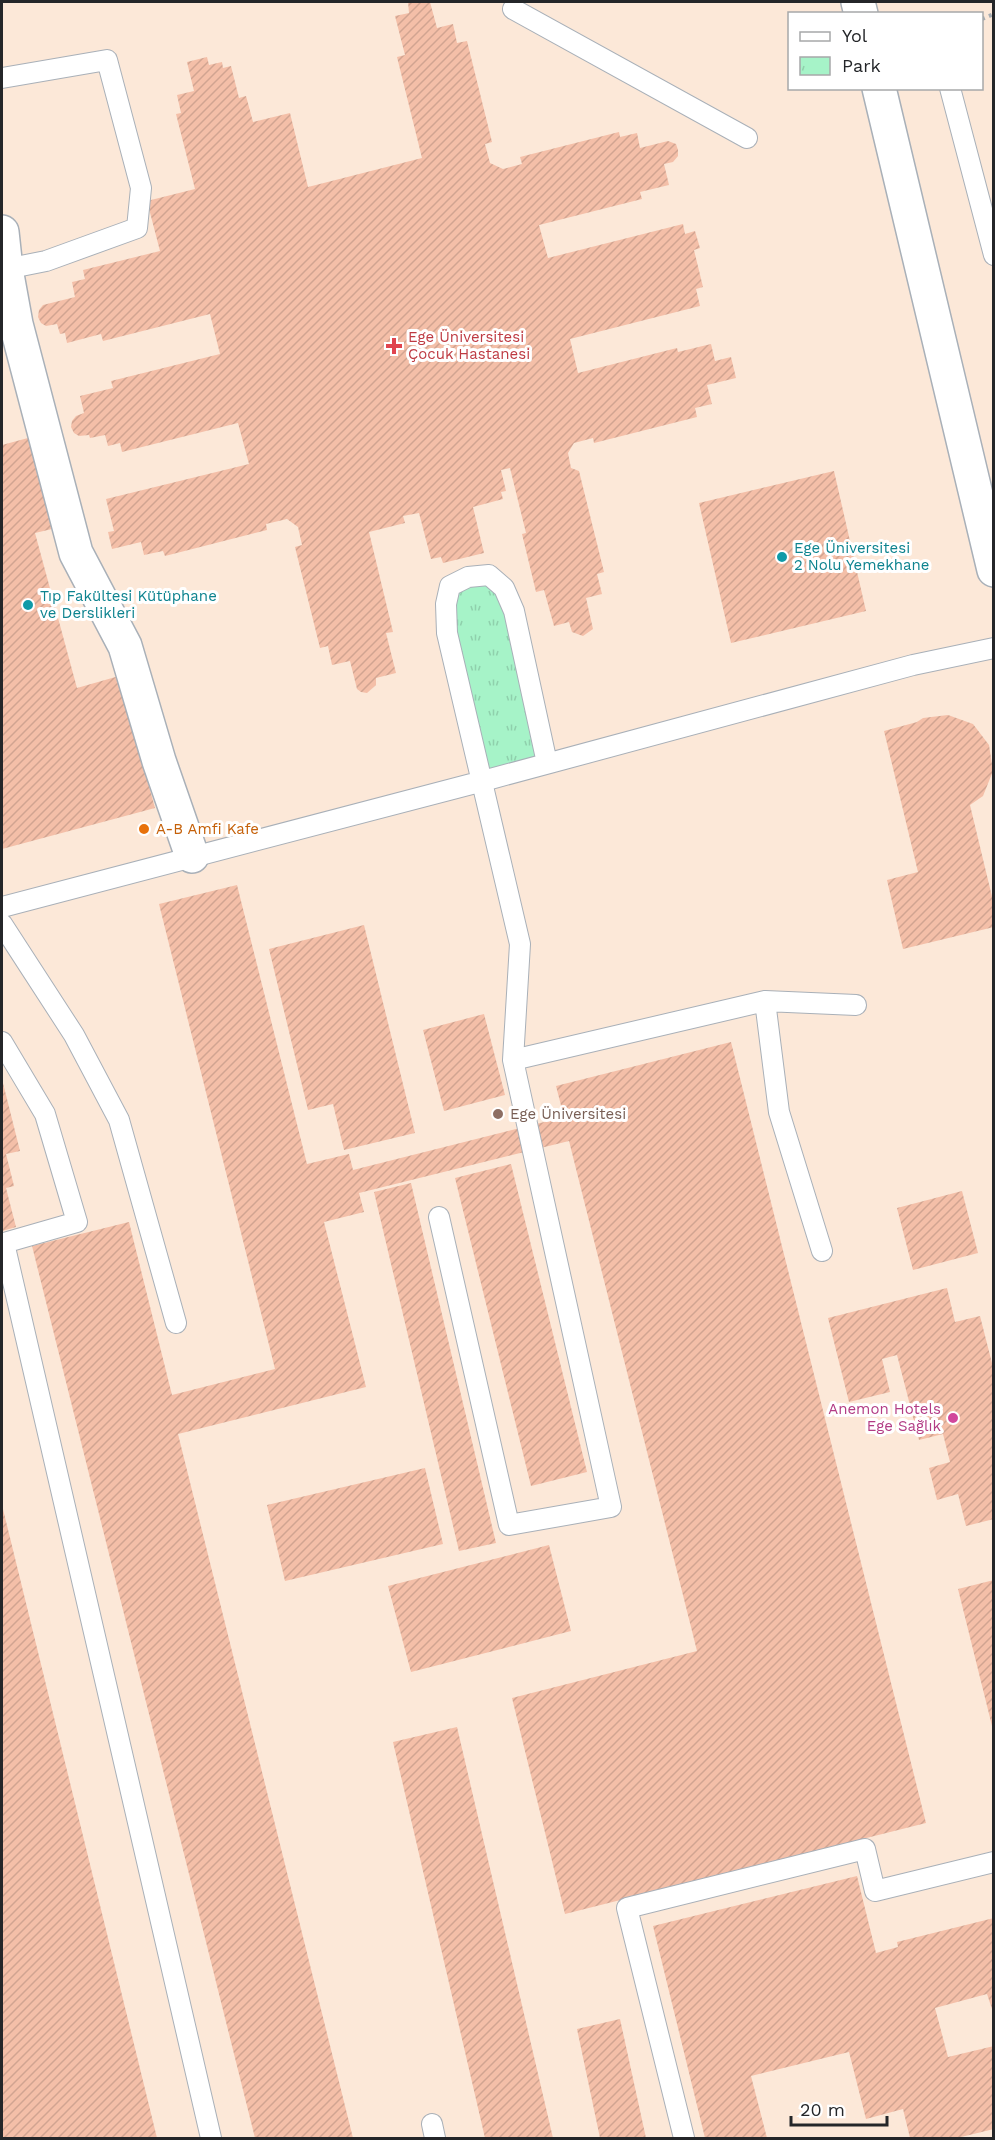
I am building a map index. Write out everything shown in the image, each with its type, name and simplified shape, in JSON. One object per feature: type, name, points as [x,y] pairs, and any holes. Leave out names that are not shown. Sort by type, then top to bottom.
[{"type":"street","points":[[879,90],[993,570]]},
{"type":"street","points":[[2,232],[4,269],[16,324],[76,553],[125,646],[159,761],[192,856]]},
{"type":"lane","points":[[513,9],[747,138]]},
{"type":"lane","points":[[2,78],[107,60],[141,188],[137,228],[46,261],[4,269]]},
{"type":"lane","points":[[951,90],[993,255]]},
{"type":"lane","points":[[439,1217],[509,1526],[611,1507],[513,1060],[520,944],[447,633],[446,604],[450,586],[468,577],[489,575],[504,588],[508,596],[514,611],[548,763]]},
{"type":"lane","points":[[2,907],[913,665],[993,648]]},
{"type":"lane","points":[[2,924],[74,1035],[119,1120],[176,1323]]},
{"type":"lane","points":[[513,1060],[765,1001],[856,1005]]},
{"type":"lane","points":[[765,1001],[779,1112],[822,1251]]},
{"type":"lane","points":[[2,1042],[45,1114],[77,1222],[4,1243],[211,2139]]},
{"type":"lane","points":[[684,2139],[627,1908],[865,1849],[875,1891],[993,1862]]},
{"type":"shaded area","name":"Ege Üniversitesi","points":[[2,2],[993,2],[993,2138],[2,2138]]},
{"type":"green space","points":[[468,577],[504,588],[547,763],[483,781],[446,604]]},
{"type":"building","name":"Ege Üniversitesi Çocuk Hastanesi","points":[[408,2],[430,2],[437,28],[453,24],[457,43],[467,41],[492,142],[485,144],[490,163],[503,169],[522,164],[520,157],[619,132],[620,137],[637,133],[640,148],[668,141],[676,144],[678,156],[673,162],[664,164],[669,185],[640,192],[642,199],[539,225],[548,258],[683,224],[685,234],[695,231],[700,248],[694,250],[703,287],[696,289],[700,306],[570,339],[578,373],[677,348],[678,352],[711,344],[715,361],[731,357],[736,378],[707,385],[712,404],[695,408],[697,417],[594,443],[593,438],[574,443],[568,453],[571,468],[579,471],[604,572],[597,574],[602,594],[586,598],[593,629],[583,636],[572,632],[569,622],[554,626],[544,590],[536,592],[522,534],[526,533],[510,468],[501,470],[506,491],[501,492],[503,499],[473,507],[484,553],[443,563],[441,557],[431,559],[419,513],[403,516],[405,523],[369,532],[393,632],[386,633],[396,673],[376,678],[376,685],[367,693],[357,689],[350,661],[332,665],[328,646],[320,648],[295,547],[302,545],[298,527],[287,519],[266,524],[267,530],[165,556],[163,551],[144,555],[141,542],[112,549],[108,532],[114,531],[106,499],[249,464],[238,423],[122,452],[120,443],[108,446],[105,435],[90,438],[89,435],[79,436],[71,427],[76,416],[84,413],[80,396],[113,388],[111,381],[220,354],[210,314],[103,341],[101,334],[67,343],[65,333],[60,334],[57,324],[46,326],[38,317],[43,305],[75,297],[72,282],[85,279],[83,270],[160,251],[147,201],[195,189],[176,114],[181,113],[177,95],[194,91],[187,62],[207,57],[209,65],[222,62],[223,68],[231,66],[239,98],[246,96],[253,122],[290,113],[308,187],[422,158],[397,57],[405,55],[395,16],[409,13]]},
{"type":"building","name":"Tıp Fakültesi Kütüphane ve Derslikleri","points":[[28,438],[52,529],[35,533],[77,688],[119,676],[155,808],[2,849],[2,445]]},
{"type":"building","name":"Ege Üniversitesi 2 Nolu Yemekhane","points":[[834,471],[866,611],[731,643],[699,503]]},
{"type":"building","points":[[948,715],[973,724],[989,745],[993,771],[983,796],[970,805],[994,905],[994,927],[903,949],[887,880],[918,872],[884,731],[917,722],[923,718]]},
{"type":"building","points":[[237,885],[307,1164],[349,1154],[353,1170],[564,1117],[556,1086],[731,1042],[926,1823],[565,1914],[512,1698],[697,1651],[569,1141],[359,1193],[364,1212],[324,1222],[366,1387],[178,1434],[353,2138],[255,2138],[32,1246],[129,1222],[172,1395],[275,1369],[159,904]]},
{"type":"building","points":[[364,925],[415,1133],[344,1150],[333,1104],[308,1110],[269,949]]},
{"type":"building","points":[[484,1014],[505,1095],[444,1111],[423,1030]]},
{"type":"building","points":[[2,1079],[20,1151],[6,1154],[14,1186],[6,1188],[16,1227],[2,1231]]},
{"type":"building","points":[[511,1164],[587,1472],[531,1486],[455,1178]]},
{"type":"building","points":[[411,1183],[496,1543],[459,1551],[374,1192]]},
{"type":"building","points":[[962,1191],[978,1253],[913,1270],[897,1208]]},
{"type":"building","name":"Anemon Hotels Ege Sağlık","points":[[947,1288],[955,1322],[980,1316],[994,1371],[994,1519],[966,1526],[958,1494],[937,1500],[929,1468],[950,1462],[943,1434],[919,1440],[897,1355],[882,1359],[890,1392],[849,1402],[828,1318]]},
{"type":"building","points":[[425,1468],[443,1544],[285,1581],[267,1505]]},
{"type":"building","points":[[2,1505],[157,2138],[2,2138]]},
{"type":"building","points":[[549,1545],[571,1631],[411,1672],[388,1586]]},
{"type":"building","points":[[994,1580],[994,1730],[993,1730],[958,1589]]},
{"type":"building","points":[[457,1727],[553,2138],[485,2138],[393,1742]]},
{"type":"building","points":[[857,1876],[876,1953],[898,1947],[897,1942],[994,1918],[994,2015],[987,1994],[935,2008],[948,2057],[994,2046],[994,2129],[957,2138],[910,2138],[903,2109],[866,2119],[849,2052],[751,2076],[767,2138],[705,2138],[653,1926]]},
{"type":"building","points":[[620,2019],[646,2138],[600,2138],[577,2029]]},
{"type":"place","name":"Ege Üniversitesi Çocuk Hastanesi","points":[[394,346]]},
{"type":"place","name":"Ege Üniversitesi 2 Nolu Yemekhane","points":[[782,557]]},
{"type":"place","name":"Tıp Fakültesi Kütüphane ve Derslikleri","points":[[28,605]]},
{"type":"place","name":"A-B Amfi Kafe","points":[[144,829]]},
{"type":"place","name":"Ege Üniversitesi","points":[[498,1114]]},
{"type":"place","name":"Anemon Hotels Ege Sağlık","points":[[953,1418]]}]
